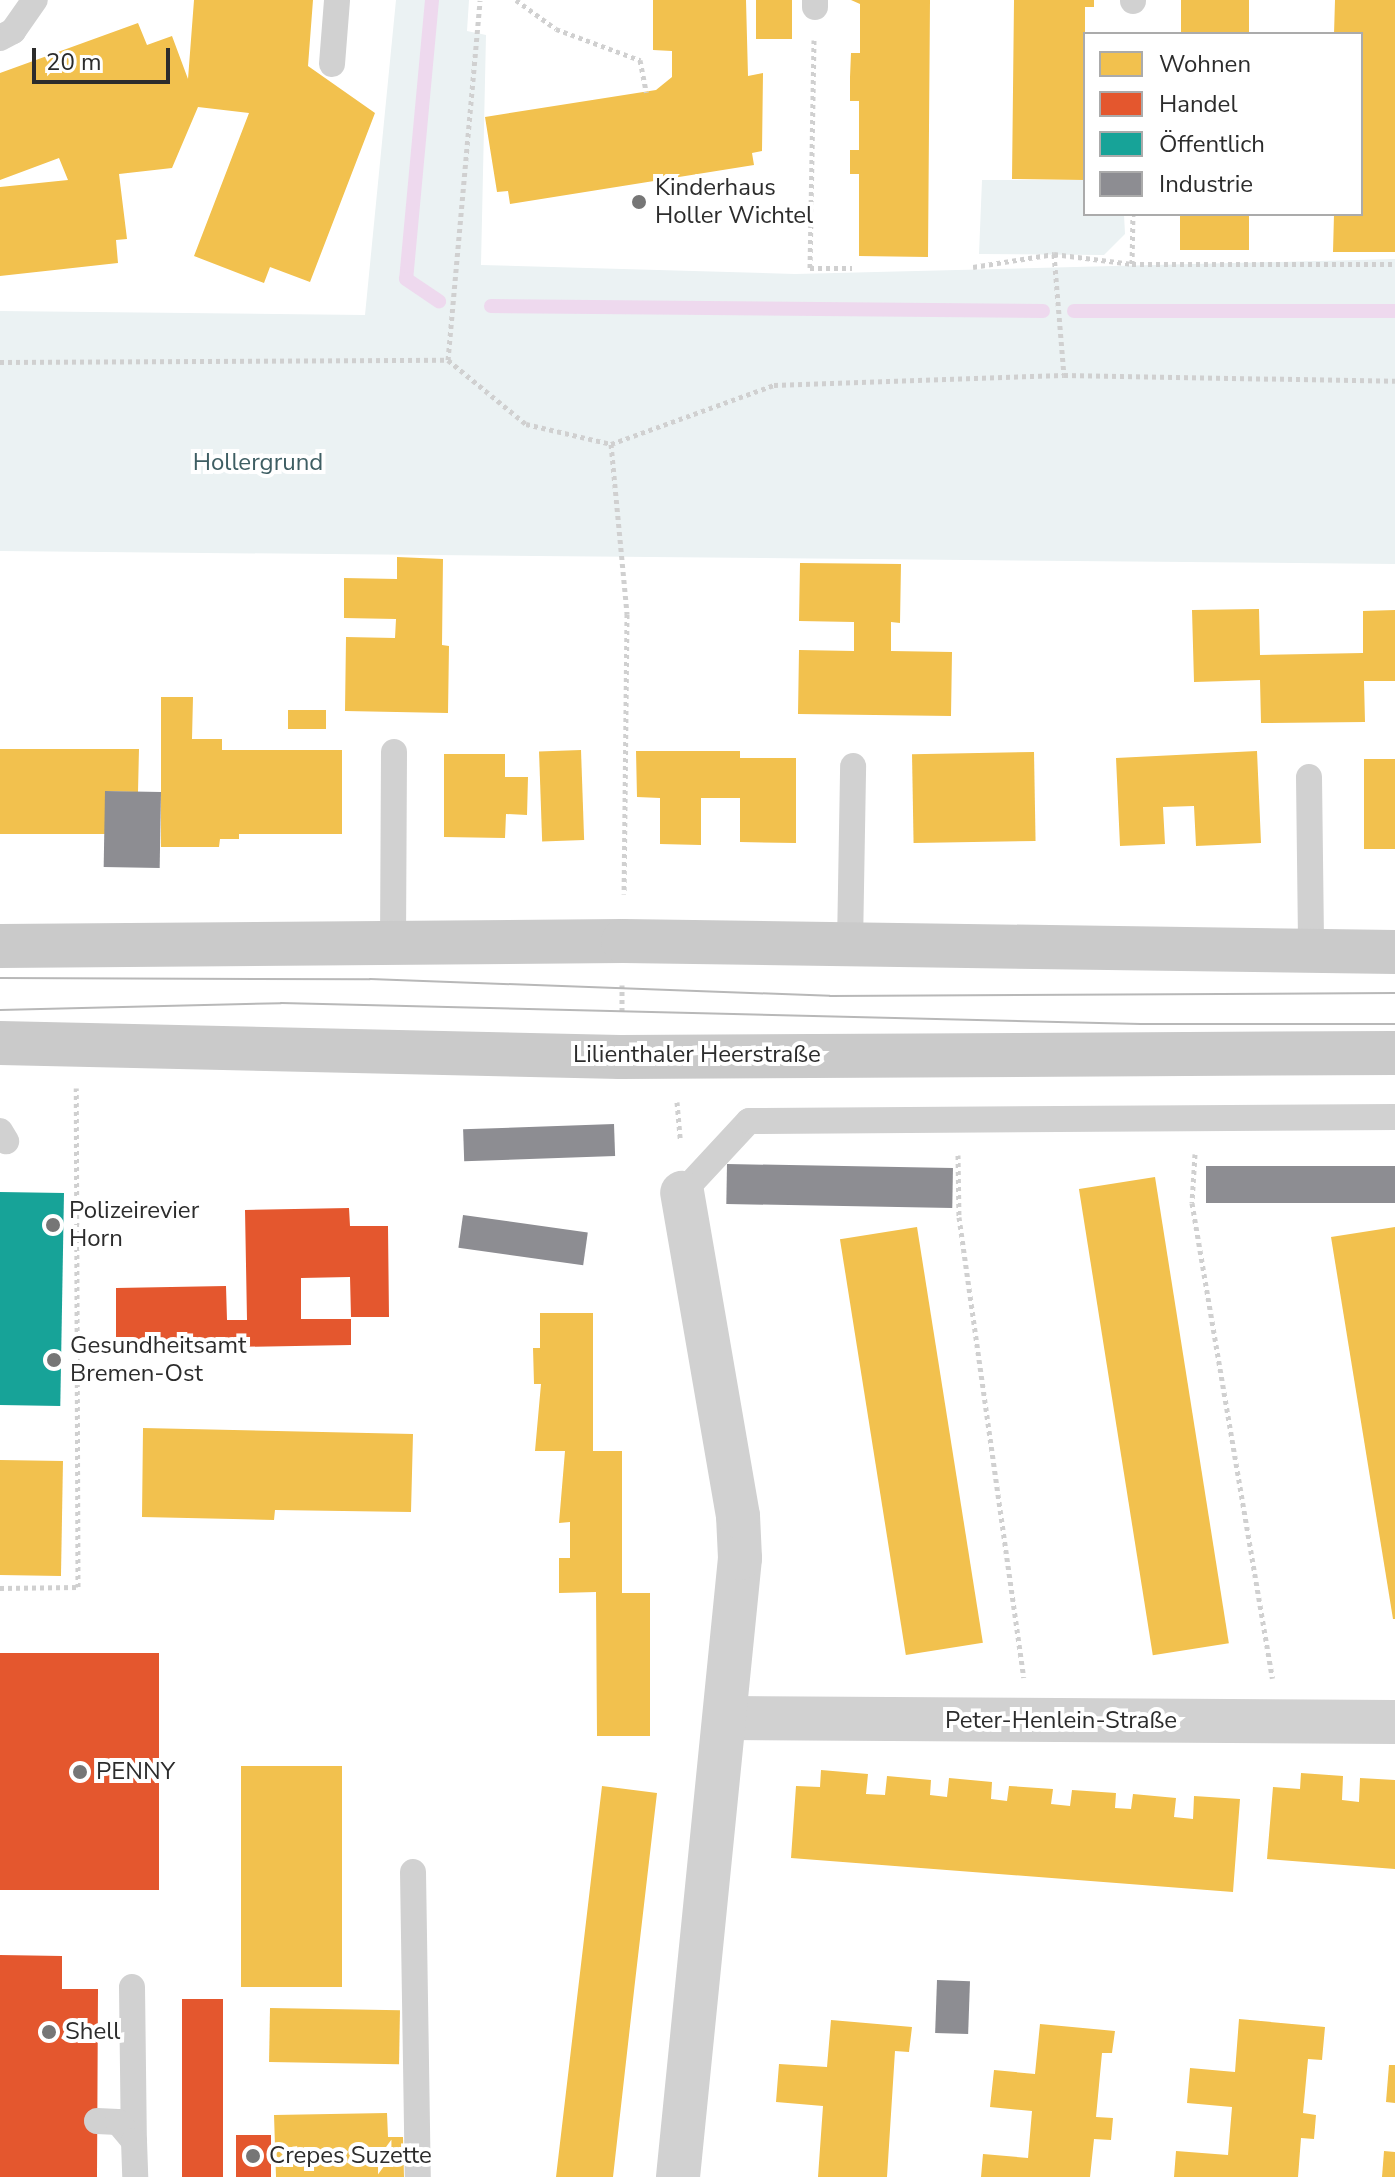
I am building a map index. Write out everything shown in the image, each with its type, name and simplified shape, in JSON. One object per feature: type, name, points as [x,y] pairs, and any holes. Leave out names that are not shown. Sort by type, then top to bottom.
[{"type":"main road","points":[[0,946],[850,945],[1395,952]]},
{"type":"main road","name":"Lilienthaler Heerstraße","points":[[0,1043],[620,1057],[1395,1053]]},
{"type":"street","points":[[678,2177],[740,1558],[738,1516],[682,1193]]},
{"type":"street","name":"Peter-Henlein-Straße","points":[[726,1718],[1395,1722]]},
{"type":"lane","points":[[0,38],[13,31],[35,0]]},
{"type":"lane","points":[[332,64],[337,0]]},
{"type":"lane","points":[[393,944],[394,752]]},
{"type":"lane","points":[[850,945],[853,766]]},
{"type":"lane","points":[[1309,777],[1311,951]]},
{"type":"lane","points":[[682,1193],[749,1121],[1395,1117]]},
{"type":"lane","points":[[413,1872],[418,2177]]},
{"type":"lane","points":[[132,1987],[135,2177]]},
{"type":"lane","points":[[97,2121],[118,2122],[134,2141]]},
{"type":"path","points":[[448,360],[480,0]]},
{"type":"path","points":[[516,0],[556,29],[640,60],[646,92]]},
{"type":"path","points":[[815,4],[810,268],[852,268]]},
{"type":"path","points":[[1132,264],[1133,216]]},
{"type":"path","points":[[1054,254],[1064,375]]},
{"type":"path","points":[[973,267],[1054,254],[1132,264],[1395,264]]},
{"type":"path","points":[[0,362],[448,360],[526,424],[611,444],[774,385],[1064,375],[1395,381]]},
{"type":"path","points":[[611,444],[627,614],[624,901]]},
{"type":"path","points":[[621,1019],[623,974]]},
{"type":"path","points":[[0,1588],[78,1587],[76,1083]]},
{"type":"path","points":[[1197,1120],[1192,1203],[1280,1722]]},
{"type":"path","points":[[957,1121],[959,1217],[1030,1721]]},
{"type":"green space","name":"Hollergrund","points":[[396,0],[469,0],[467,31],[486,35],[481,265],[795,274],[1395,259],[1395,564],[0,551],[0,311],[365,315]]},
{"type":"green space","points":[[982,180],[1083,180],[1083,216],[1124,216],[1125,234],[1104,255],[979,254]]},
{"type":"building: Wohnen","points":[[194,0],[313,0],[308,66],[375,113],[310,282],[270,267],[264,283],[194,256],[249,113],[198,107],[172,168],[119,174],[127,239],[116,240],[118,263],[0,276],[0,187],[68,180],[59,158],[0,180],[0,73],[138,23],[147,45],[172,36],[188,79]]},
{"type":"building: Wohnen","points":[[653,0],[746,0],[748,76],[763,73],[762,151],[752,153],[754,165],[510,204],[508,191],[497,192],[485,117],[656,90],[672,77],[672,51],[653,50]]},
{"type":"building: Wohnen","points":[[756,0],[792,0],[792,39],[756,39]]},
{"type":"building: Wohnen","points":[[851,0],[930,0],[928,257],[859,256],[859,174],[850,174],[850,150],[859,150],[859,101],[850,101],[850,77],[851,53],[860,53],[860,4]]},
{"type":"building: Wohnen","points":[[1014,0],[1094,0],[1094,7],[1085,7],[1083,32],[1083,180],[1012,179]]},
{"type":"building: Wohnen","points":[[1181,0],[1249,0],[1249,32],[1181,32]]},
{"type":"building: Wohnen","points":[[1335,0],[1395,0],[1395,252],[1333,252],[1334,216],[1363,216],[1363,32],[1334,32]]},
{"type":"building: Wohnen","points":[[1180,216],[1249,216],[1249,250],[1180,250]]},
{"type":"building: Wohnen","points":[[397,557],[443,559],[442,645],[449,646],[448,713],[345,711],[346,637],[395,638],[396,619],[344,618],[344,578],[397,579]]},
{"type":"building: Wohnen","points":[[800,563],[901,564],[900,623],[891,622],[891,651],[952,652],[951,716],[798,714],[799,650],[854,651],[854,622],[799,621]]},
{"type":"building: Wohnen","points":[[1259,609],[1260,655],[1363,653],[1363,611],[1395,610],[1395,681],[1364,681],[1365,722],[1261,723],[1260,680],[1194,682],[1192,610]]},
{"type":"building: Wohnen","points":[[161,697],[193,697],[192,739],[222,739],[222,750],[342,750],[342,834],[239,834],[239,839],[220,839],[219,847],[161,847]]},
{"type":"building: Wohnen","points":[[288,710],[326,710],[326,729],[288,729]]},
{"type":"building: Wohnen","points":[[0,749],[139,749],[138,792],[105,791],[106,834],[0,834]]},
{"type":"building: Wohnen","points":[[581,750],[584,840],[542,841],[539,751]]},
{"type":"building: Wohnen","points":[[636,751],[740,751],[740,758],[796,758],[796,843],[740,842],[740,798],[701,798],[701,845],[660,844],[660,798],[637,797]]},
{"type":"building: Wohnen","points":[[1257,751],[1261,843],[1196,846],[1194,806],[1163,807],[1165,844],[1120,846],[1116,758]]},
{"type":"building: Wohnen","points":[[1034,752],[1036,841],[914,843],[912,754]]},
{"type":"building: Wohnen","points":[[444,754],[505,754],[505,777],[528,777],[527,815],[506,814],[505,838],[444,837]]},
{"type":"building: Wohnen","points":[[1364,759],[1395,759],[1395,849],[1364,849]]},
{"type":"building: Wohnen","points":[[1155,1177],[1229,1643],[1153,1655],[1079,1189]]},
{"type":"building: Wohnen","points":[[917,1227],[983,1643],[906,1655],[840,1239]]},
{"type":"building: Wohnen","points":[[1395,1227],[1395,1619],[1393,1619],[1331,1237]]},
{"type":"building: Wohnen","points":[[540,1313],[593,1313],[593,1451],[622,1451],[622,1593],[650,1593],[650,1736],[597,1736],[596,1592],[559,1593],[559,1558],[570,1558],[570,1522],[559,1523],[565,1451],[535,1451],[541,1384],[534,1384],[533,1348],[540,1348]]},
{"type":"building: Wohnen","points":[[143,1428],[413,1434],[411,1512],[275,1510],[274,1520],[142,1517]]},
{"type":"building: Wohnen","points":[[0,1460],[63,1461],[61,1576],[0,1575]]},
{"type":"building: Wohnen","points":[[241,1766],[342,1766],[342,1987],[241,1987]]},
{"type":"building: Wohnen","points":[[821,1770],[868,1774],[866,1794],[885,1795],[887,1776],[931,1780],[930,1795],[947,1797],[949,1778],[992,1782],[991,1799],[1007,1801],[1009,1786],[1053,1789],[1051,1804],[1070,1806],[1072,1790],[1116,1793],[1115,1808],[1131,1809],[1133,1794],[1176,1798],[1174,1817],[1193,1819],[1194,1796],[1240,1799],[1233,1892],[791,1858],[796,1786],[820,1787]]},
{"type":"building: Wohnen","points":[[1301,1773],[1343,1776],[1342,1800],[1359,1802],[1360,1778],[1395,1780],[1395,1869],[1267,1859],[1273,1787],[1300,1789]]},
{"type":"building: Wohnen","points":[[602,1786],[657,1793],[613,2177],[556,2177]]},
{"type":"building: Wohnen","points":[[270,2008],[400,2010],[399,2064],[269,2062]]},
{"type":"building: Wohnen","points":[[1239,2019],[1325,2027],[1322,2060],[1308,2059],[1303,2113],[1316,2115],[1314,2139],[1301,2138],[1298,2177],[1174,2177],[1176,2151],[1228,2155],[1232,2107],[1187,2103],[1190,2068],[1235,2072]]},
{"type":"building: Wohnen","points":[[831,2020],[912,2027],[909,2052],[895,2051],[887,2177],[818,2177],[823,2106],[776,2102],[779,2064],[827,2067]]},
{"type":"building: Wohnen","points":[[1040,2024],[1115,2031],[1112,2053],[1102,2053],[1096,2117],[1113,2118],[1111,2140],[1094,2139],[1090,2177],[981,2177],[983,2154],[1028,2158],[1032,2111],[990,2107],[994,2070],[1035,2074]]},
{"type":"building: Wohnen","points":[[1389,2065],[1395,2065],[1395,2103],[1386,2102]]},
{"type":"building: Wohnen","points":[[387,2113],[388,2137],[403,2137],[404,2177],[276,2177],[274,2115]]},
{"type":"building: Wohnen","points":[[1384,2151],[1395,2152],[1395,2177],[1382,2177]]},
{"type":"building: Handel","points":[[349,1208],[350,1226],[388,1226],[389,1317],[351,1317],[350,1277],[301,1278],[301,1319],[351,1319],[351,1345],[116,1349],[116,1288],[226,1286],[227,1320],[247,1320],[245,1210]]},
{"type":"building: Handel","name":"PENNY","points":[[0,1653],[159,1653],[159,1890],[0,1890]]},
{"type":"building: Handel","points":[[0,1955],[62,1956],[62,1989],[98,1989],[97,2177],[0,2177]]},
{"type":"building: Handel","points":[[182,1999],[223,1999],[223,2177],[182,2177]]},
{"type":"building: Handel","name":"Crepes Suzette","points":[[236,2135],[271,2135],[271,2177],[236,2177]]},
{"type":"building: Öffentlich","points":[[0,1192],[64,1193],[60,1406],[0,1405]]},
{"type":"building: Industrie","points":[[105,791],[161,792],[160,868],[104,867]]},
{"type":"building: Industrie","points":[[614,1124],[615,1156],[464,1161],[463,1129]]},
{"type":"building: Industrie","points":[[727,1164],[953,1168],[952,1208],[726,1204]]},
{"type":"building: Industrie","points":[[1206,1166],[1395,1166],[1395,1203],[1206,1203]]},
{"type":"building: Industrie","points":[[463,1215],[588,1233],[583,1265],[458,1248]]},
{"type":"building: Industrie","points":[[937,1980],[970,1981],[968,2034],[935,2033]]},
{"type":"waterway","points":[[432,0],[406,279],[439,301]]},
{"type":"waterway","points":[[491,306],[1043,311]]},
{"type":"waterway","points":[[1074,311],[1395,311]]},
{"type":"tram line","points":[[0,978],[370,979],[830,996],[1395,993]]},
{"type":"tram line","points":[[0,1010],[281,1003],[1141,1024],[1395,1024]]},
{"type":"place","name":"Kinderhaus Holler Wichtel","points":[[639,202]]},
{"type":"place","name":"Polizeirevier Horn","points":[[53,1225]]},
{"type":"place","name":"Gesundheitsamt Bremen-Ost","points":[[54,1360]]},
{"type":"place","name":"PENNY","points":[[80,1772]]},
{"type":"place","name":"Shell","points":[[49,2032]]},
{"type":"place","name":"Crepes Suzette","points":[[253,2156]]}]
